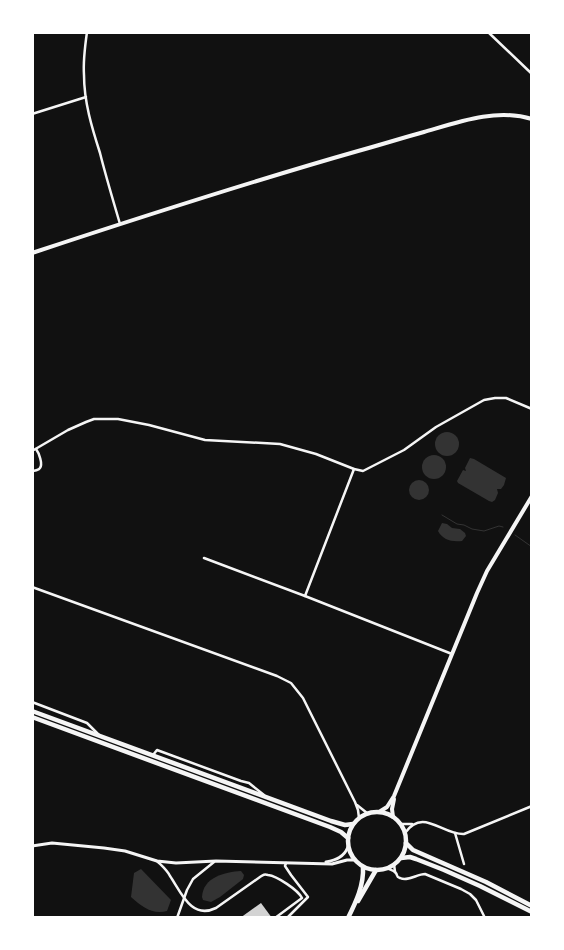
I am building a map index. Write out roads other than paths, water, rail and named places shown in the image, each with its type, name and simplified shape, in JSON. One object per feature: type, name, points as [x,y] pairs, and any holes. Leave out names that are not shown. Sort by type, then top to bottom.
[{"type":"highway","points":[[32,711],[336,823],[353,824]]},
{"type":"highway","points":[[32,717],[330,827],[348,838]]},
{"type":"highway","points":[[379,812],[394,817],[405,833],[406,843],[401,858],[387,868],[376,870],[363,866],[354,860],[348,847],[349,830],[353,824],[368,813],[379,812]]},
{"type":"highway","points":[[406,843],[413,850],[486,882],[532,906]]},
{"type":"highway","points":[[401,858],[410,857],[444,870],[532,912]]},
{"type":"highway","points":[[348,918],[362,881],[363,866]]},
{"type":"highway","points":[[354,906],[376,870]]},
{"type":"main road","points":[[32,253],[259,179],[446,126],[488,116],[522,116],[532,120]]},
{"type":"main road","points":[[379,812],[387,807],[394,796],[487,571],[532,496]]},
{"type":"main road","points":[[394,796],[392,809],[394,817]]},
{"type":"street","points":[[87,32],[84,74],[86,97],[120,224]]},
{"type":"street","points":[[488,32],[532,74]]},
{"type":"street","points":[[32,114],[86,97]]},
{"type":"street","points":[[32,451],[68,430],[94,419],[118,419],[205,440],[280,444],[316,454],[363,471],[404,450],[436,427],[489,398],[506,398],[532,409]]},
{"type":"street","points":[[32,471],[39,470],[40,467],[40,455],[36,449]]},
{"type":"street","points":[[305,596],[354,469]]},
{"type":"street","points":[[204,558],[452,654]]},
{"type":"street","points":[[32,587],[277,676],[291,683],[302,698],[355,802],[359,818]]},
{"type":"street","points":[[32,702],[87,723],[100,736]]},
{"type":"street","points":[[355,802],[368,813]]},
{"type":"street","points":[[400,824],[426,822],[455,833],[464,834],[532,806]]},
{"type":"street","points":[[405,833],[413,824]]},
{"type":"street","points":[[455,833],[464,864]]},
{"type":"street","points":[[32,846],[52,843],[104,848],[125,851],[157,861],[176,863],[216,861],[332,864],[354,860]]},
{"type":"street","points":[[323,863],[344,855],[348,847]]},
{"type":"street","points":[[157,861],[170,875],[187,903],[202,910],[216,908],[265,875],[289,885],[304,899]]},
{"type":"street","points":[[177,918],[193,879],[216,861]]},
{"type":"street","points":[[286,863],[285,866],[291,876],[308,897],[287,918]]},
{"type":"street","points":[[394,864],[395,872]]},
{"type":"street","points":[[387,868],[395,872],[400,878],[407,880],[421,874],[429,875],[461,889],[476,900],[485,918]]},
{"type":"street","points":[[275,918],[304,899]]},
{"type":"waterway","points":[[442,515],[457,524],[472,529],[484,531],[499,526],[503,527]]},
{"type":"waterway","points":[[515,535],[532,547]]}]
